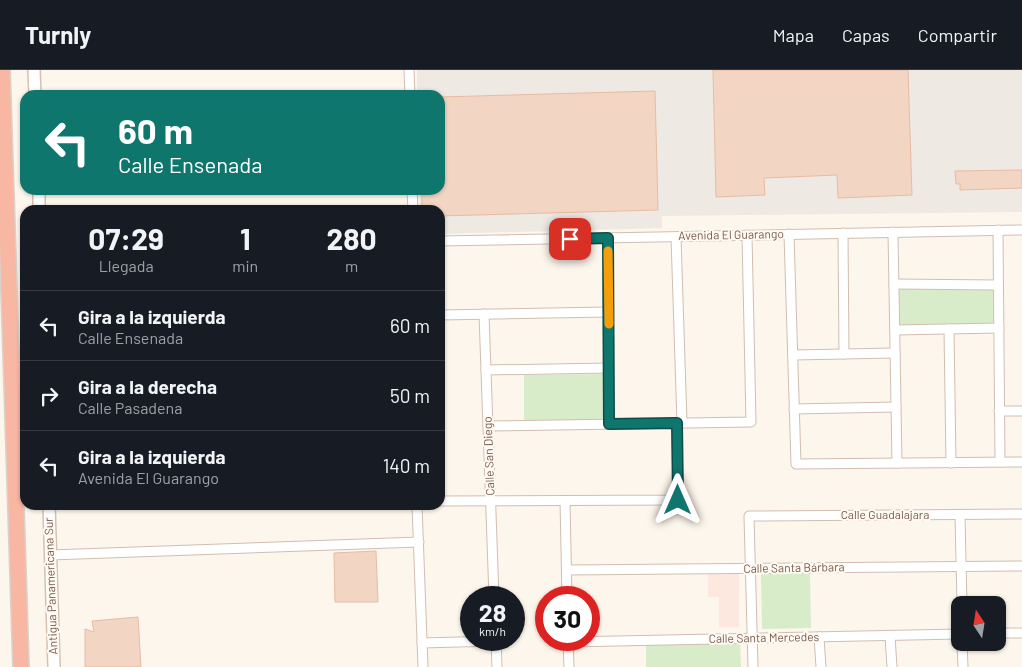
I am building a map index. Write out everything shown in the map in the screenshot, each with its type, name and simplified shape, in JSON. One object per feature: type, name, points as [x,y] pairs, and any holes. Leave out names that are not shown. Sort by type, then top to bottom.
[{"type":"highway","points":[[2,70],[21,667]]},
{"type":"main road","points":[[34,70],[35,90]]},
{"type":"main road","name":"Antigua Panamericana Sur","points":[[49,510],[54,667]]},
{"type":"street","points":[[409,70],[410,90]]},
{"type":"street","points":[[998,230],[1000,462]]},
{"type":"street","name":"Avenida El Guarango","points":[[445,241],[1022,230]]},
{"type":"street","points":[[893,232],[897,463]]},
{"type":"street","points":[[843,233],[844,354]]},
{"type":"street","points":[[789,234],[796,464],[1022,462]]},
{"type":"street","points":[[488,426],[751,422],[747,235]]},
{"type":"street","points":[[445,501],[678,500],[679,423],[676,236]]},
{"type":"street","points":[[608,238],[609,424]]},
{"type":"street","points":[[894,284],[998,285]]},
{"type":"street","points":[[445,315],[608,312]]},
{"type":"street","name":"Calle San Diego","points":[[484,314],[494,586]]},
{"type":"street","points":[[895,330],[999,328]]},
{"type":"street","points":[[949,329],[951,463]]},
{"type":"street","points":[[793,355],[895,353]]},
{"type":"street","points":[[486,370],[609,368]]},
{"type":"street","points":[[794,409],[896,407]]},
{"type":"street","points":[[1000,411],[1022,411]]},
{"type":"street","points":[[565,501],[567,586]]},
{"type":"street","points":[[417,510],[422,667]]},
{"type":"street","points":[[960,514],[962,596]]},
{"type":"street","name":"Calle Guadalajara","points":[[750,569],[748,516],[1022,514]]},
{"type":"street","points":[[50,555],[419,542]]},
{"type":"street","name":"Calle Santa Bárbara","points":[[567,570],[1022,566]]},
{"type":"street","points":[[750,569],[753,667]]},
{"type":"street","points":[[1006,634],[1022,633]]},
{"type":"street","name":"Calle Santa Mercedes","points":[[600,641],[951,634]]},
{"type":"street","points":[[890,636],[892,667]]},
{"type":"street","points":[[819,637],[821,667]]},
{"type":"street","points":[[422,642],[460,641]]},
{"type":"street","points":[[496,651],[497,667]]},
{"type":"street","points":[[568,651],[569,667]]},
{"type":"street","points":[[962,651],[963,667]]},
{"type":"shaded area","points":[[417,70],[1022,70],[1022,212],[662,216],[662,228],[445,234],[445,205],[420,205],[419,195],[445,195],[445,90],[417,90]]},
{"type":"shaded area","points":[[739,573],[739,627],[719,627],[719,597],[708,597],[708,574]]},
{"type":"green space","points":[[898,288],[993,288],[994,325],[898,326]]},
{"type":"green space","points":[[604,374],[604,421],[524,421],[524,375]]},
{"type":"green space","points":[[810,573],[811,628],[762,629],[761,574]]},
{"type":"green space","points":[[740,643],[741,667],[646,667],[646,645]]},
{"type":"building","points":[[713,70],[908,70],[912,195],[838,198],[837,175],[764,178],[765,195],[716,197]]},
{"type":"building","points":[[655,91],[658,210],[445,216],[445,205],[422,205],[422,195],[445,195],[445,97]]},
{"type":"building","points":[[1022,170],[1022,188],[960,190],[960,184],[956,184],[955,171]]},
{"type":"building","points":[[376,551],[378,602],[335,602],[334,553]]},
{"type":"building","points":[[138,617],[141,667],[85,667],[85,629],[94,632],[92,621]]},
{"type":"slow traffic","points":[[608,251],[609,324]]},
{"type":"route","points":[[570,239],[608,238],[609,424],[677,423],[678,500]]}]
